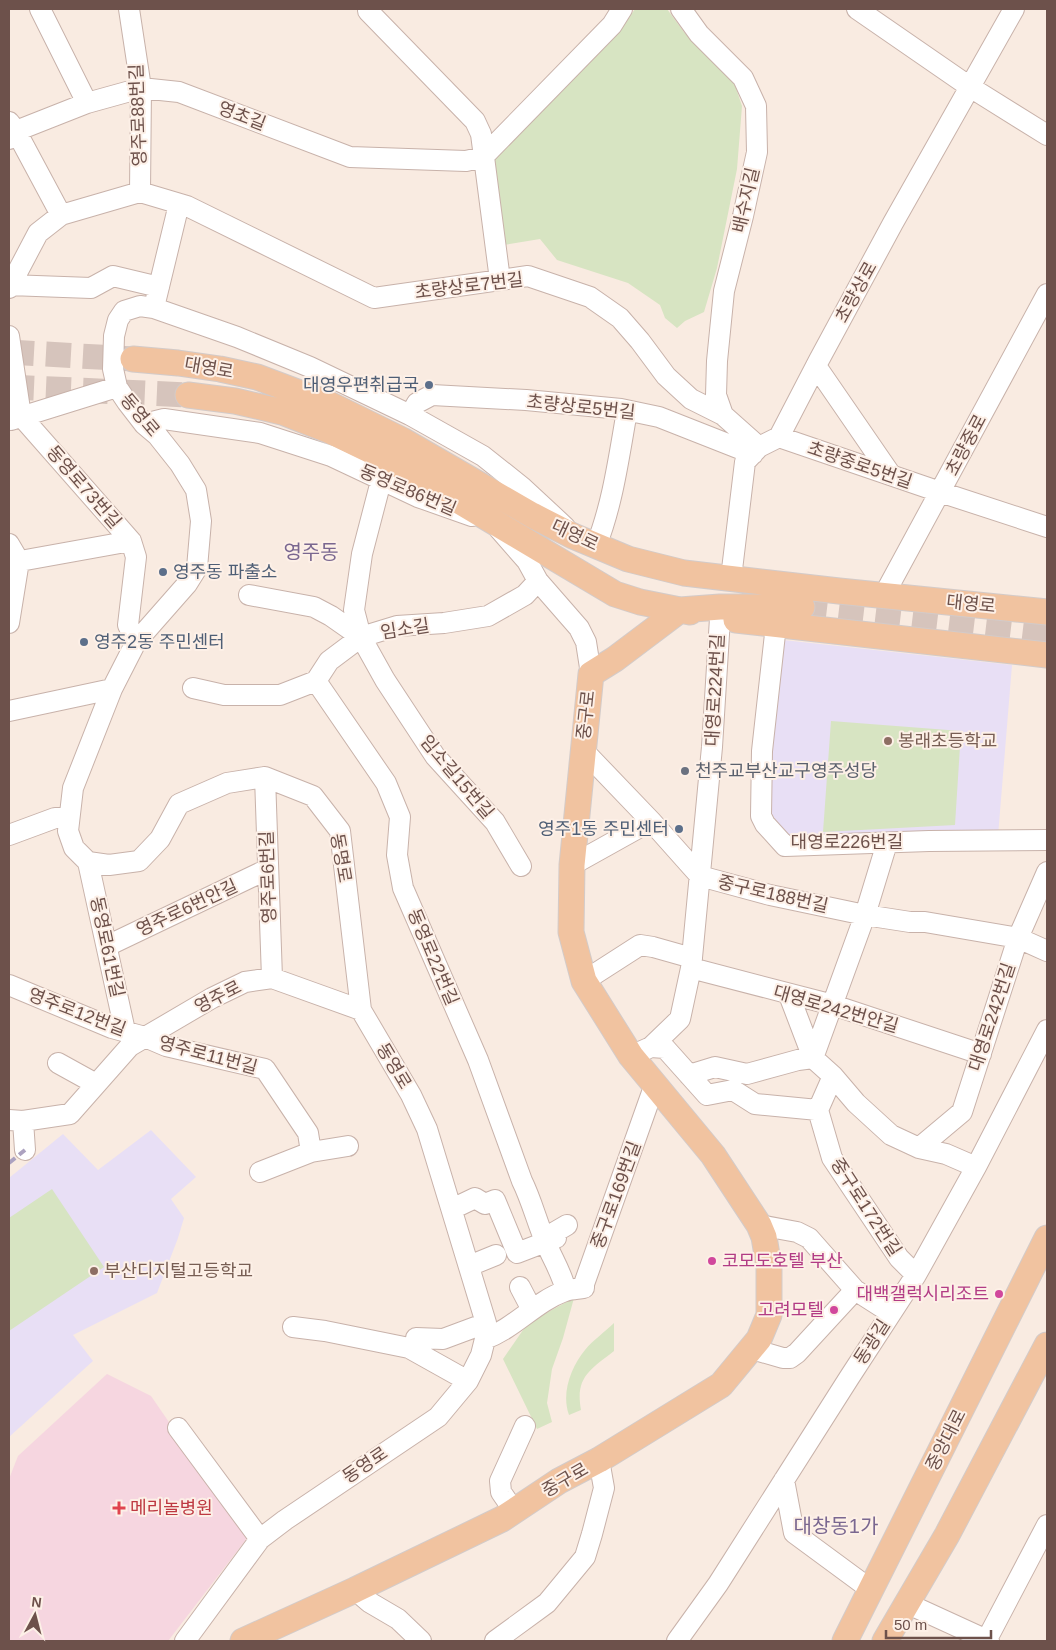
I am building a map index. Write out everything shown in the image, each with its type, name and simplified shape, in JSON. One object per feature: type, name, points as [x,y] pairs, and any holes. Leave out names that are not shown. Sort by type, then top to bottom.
[{"type":"main road","name":"대영로","points":[[133,359],[178,363],[257,377],[329,404],[506,488],[574,536],[628,559],[684,573],[884,595],[1045,608]]},
{"type":"main road","name":"대영로","points":[[188,396],[235,401],[282,412],[330,430],[390,460],[615,594],[640,602],[720,618],[1047,655]]},
{"type":"main road","points":[[680,610],[720,607],[802,606],[684,573]]},
{"type":"main road","name":"중구로","points":[[243,1641],[355,1590],[502,1519],[559,1481],[598,1460],[721,1385],[759,1340],[769,1315],[769,1267],[764,1237],[759,1225],[713,1155],[655,1084],[641,1052],[584,981],[571,932],[572,865],[582,749],[591,674],[615,659],[680,610]]},
{"type":"main road","name":"중앙대로","points":[[845,1641],[1047,1238]]},
{"type":"main road","points":[[885,1641],[947,1535],[1047,1345]]},
{"type":"street","points":[[40,9],[87,103]]},
{"type":"street","name":"영주로88번길","points":[[129,9],[141,88],[140,192]]},
{"type":"street","points":[[369,9],[475,121],[481,134],[500,280]]},
{"type":"street","points":[[483,158],[612,25],[622,9]]},
{"type":"street","name":"배수지길","points":[[681,9],[699,34],[743,78],[756,106],[757,152],[724,291],[717,361],[716,395],[723,415]]},
{"type":"street","points":[[857,9],[970,87],[1047,136]]},
{"type":"street","name":"초량상로","points":[[780,438],[816,366],[1014,9]]},
{"type":"street","name":"영초길","points":[[11,130],[87,103],[141,88],[179,92],[350,157],[466,160],[483,158]]},
{"type":"street","points":[[11,130],[61,216]]},
{"type":"street","points":[[140,192],[61,216],[38,233],[9,286],[91,288],[113,276],[159,287]]},
{"type":"street","name":"초량상로7번길","points":[[140,192],[179,204],[374,298],[528,276],[590,297],[620,318],[666,376],[691,399],[723,415],[756,450]]},
{"type":"street","points":[[154,308],[179,204]]},
{"type":"street","name":"초량중로","points":[[884,595],[1047,294]]},
{"type":"street","name":"동영로","points":[[88,862],[74,848],[68,831],[68,818],[73,788],[112,689],[136,642],[196,572],[201,521],[196,490],[180,464],[157,435],[144,424],[117,387],[113,369],[114,336],[118,320],[124,311],[140,306],[154,308],[255,344],[310,367],[410,414],[483,456],[506,488]]},
{"type":"street","points":[[9,336],[15,418],[117,387]]},
{"type":"street","points":[[816,366],[891,475]]},
{"type":"street","name":"초량상로5번길","points":[[410,414],[418,403],[432,395],[526,400],[627,411],[660,417],[756,450]]},
{"type":"street","points":[[596,546],[609,506],[627,411]]},
{"type":"street","name":"동영로73번길","points":[[15,418],[131,541],[136,557],[128,625],[136,642]]},
{"type":"street","name":"동영로86번길","points":[[144,424],[164,419],[260,433],[331,456],[381,481],[439,506],[494,523]]},
{"type":"street","points":[[731,578],[745,462],[756,450],[780,438]]},
{"type":"street","name":"초량중로5번길","points":[[780,438],[1047,527]]},
{"type":"street","points":[[361,637],[354,610],[362,554],[381,481]]},
{"type":"street","points":[[494,523],[527,561],[538,581],[579,628],[586,642],[591,674]]},
{"type":"street","points":[[14,562],[131,541]]},
{"type":"street","points":[[9,544],[14,562],[9,623]]},
{"type":"street","name":"임소길","points":[[316,681],[329,661],[361,637],[397,626],[444,623],[488,616],[524,595],[538,581]]},
{"type":"street","points":[[249,595],[314,607],[331,616],[361,637]]},
{"type":"street","name":"대영로224번길","points":[[641,1052],[680,1018],[691,963],[712,747],[720,618]]},
{"type":"street","name":"대영로226번길","points":[[776,625],[762,751],[761,816],[765,824],[785,846],[1047,840]]},
{"type":"street","name":"임소길15번길","points":[[361,637],[385,680],[435,756],[495,822],[521,866]]},
{"type":"street","points":[[193,688],[224,695],[280,695],[316,681]]},
{"type":"street","name":"동영로22번길","points":[[316,681],[386,783],[400,817],[397,854],[403,888],[478,1060],[522,1181],[530,1196],[546,1243],[562,1276],[566,1291]]},
{"type":"street","points":[[9,711],[112,689]]},
{"type":"street","name":"중구로188번길","points":[[582,749],[700,876],[770,895],[865,915],[910,922],[925,922],[1018,938],[1047,951]]},
{"type":"street","points":[[88,862],[109,865],[139,860],[160,839],[180,804],[227,782],[265,776]]},
{"type":"street","name":"영주로6번길","points":[[265,776],[272,978]]},
{"type":"street","name":"동명로","points":[[265,776],[313,796],[340,832],[361,1010]]},
{"type":"street","points":[[9,835],[55,818],[68,818]]},
{"type":"street","points":[[572,865],[651,822]]},
{"type":"street","points":[[813,1058],[865,915],[888,843]]},
{"type":"street","name":"동영로61번길","points":[[88,862],[125,1032]]},
{"type":"street","name":"영주로6번안길","points":[[107,946],[268,869]]},
{"type":"street","name":"대영로242번길","points":[[920,1148],[962,1112],[1018,938],[1047,872]]},
{"type":"street","points":[[584,981],[640,945],[653,947],[691,963]]},
{"type":"street","name":"대영로242번안길","points":[[691,963],[789,995],[833,1005],[981,1054]]},
{"type":"street","name":"영주로","points":[[16,1121],[70,1114],[130,1046],[212,998],[245,982],[272,978],[361,1010]]},
{"type":"street","name":"영주로12번길","points":[[9,985],[112,1028],[146,1037]]},
{"type":"street","points":[[789,995],[813,1058],[833,1076],[856,1103],[892,1135],[920,1148],[946,1154],[976,1167]]},
{"type":"street","name":"동영로","points":[[185,1641],[260,1539],[285,1520],[438,1417],[468,1381],[481,1355],[486,1331],[470,1266],[426,1129],[411,1095],[361,1010]]},
{"type":"street","name":"동광길","points":[[676,1641],[718,1584],[916,1275],[976,1167],[1047,1030]]},
{"type":"street","name":"영주로11번길","points":[[146,1037],[166,1046],[265,1069],[308,1133],[311,1152]]},
{"type":"street","points":[[641,1052],[665,1048],[707,1095],[733,1090],[755,1104],[818,1110],[833,1076]]},
{"type":"street","points":[[689,1075],[714,1067],[747,1074],[798,1060],[813,1058]]},
{"type":"street","points":[[58,1064],[96,1084]]},
{"type":"street","name":"중구로169번길","points":[[566,1291],[584,1288],[655,1084]]},
{"type":"street","name":"중구로172번길","points":[[818,1110],[832,1158],[899,1258],[916,1275]]},
{"type":"street","points":[[16,1121],[25,1150]]},
{"type":"street","points":[[260,1172],[311,1152],[348,1146]]},
{"type":"street","points":[[452,1209],[475,1198],[486,1204],[495,1200],[517,1253],[556,1238],[555,1232],[567,1225]]},
{"type":"street","points":[[759,1225],[797,1232],[809,1238],[855,1290],[891,1314]]},
{"type":"street","points":[[470,1266],[496,1255]]},
{"type":"street","points":[[520,1287],[532,1310]]},
{"type":"street","points":[[752,1349],[783,1358],[790,1358],[797,1353],[855,1290]]},
{"type":"street","points":[[293,1327],[412,1343],[486,1331],[500,1334],[532,1310],[566,1291]]},
{"type":"street","points":[[412,1343],[468,1381]]},
{"type":"street","points":[[514,1511],[502,1492],[500,1481],[524,1426]]},
{"type":"street","points":[[178,1428],[260,1539]]},
{"type":"street","points":[[495,1641],[547,1603],[585,1557],[604,1488],[598,1460]]},
{"type":"street","points":[[784,1480],[794,1533],[870,1589]]},
{"type":"street","points":[[906,1603],[987,1641],[1047,1525]]},
{"type":"street","points":[[355,1590],[369,1602],[398,1619],[420,1641]]},
{"type":"shaded area","name":"봉래초등학교","points":[[783,640],[1012,665],[998,836],[790,844],[764,818]]},
{"type":"shaded area","points":[[151,1130],[196,1177],[171,1199],[184,1218],[157,1293],[73,1335],[93,1361],[9,1437],[9,1178],[63,1134],[98,1170]]},
{"type":"shaded area","name":"메리놀병원","points":[[107,1374],[151,1396],[248,1537],[168,1641],[9,1641],[9,1479],[18,1456]]},
{"type":"green space","points":[[635,9],[667,9],[684,32],[732,76],[742,106],[737,169],[717,268],[704,312],[685,321],[677,328],[665,318],[660,305],[628,283],[557,260],[540,239],[504,245],[485,162],[624,24]]},
{"type":"green space","points":[[831,721],[961,731],[955,825],[823,832]]},
{"type":"green space","points":[[52,1189],[104,1267],[9,1331],[9,1218]]},
{"type":"green space","points":[[574,1298],[552,1369],[547,1403],[552,1422],[537,1429],[503,1359],[523,1330],[535,1319]]},
{"type":"green space","points":[[614,1323],[614,1351],[586,1375],[580,1390],[581,1410],[569,1415],[566,1398],[567,1389],[575,1364],[588,1346]]},
{"type":"tunnel","points":[[9,352],[133,359]]},
{"type":"tunnel","points":[[9,387],[188,395]]},
{"type":"tunnel","points":[[802,607],[1047,636]]},
{"type":"railway","points":[[9,1163],[25,1150]]},
{"type":"place","name":"대영우편취급국","points":[[429,385]]},
{"type":"place","name":"영주동 파출소","points":[[163,572]]},
{"type":"place","name":"영주2동 주민센터","points":[[84,642]]},
{"type":"place","name":"봉래초등학교","points":[[888,741]]},
{"type":"place","name":"천주교부산교구영주성당","points":[[685,771]]},
{"type":"place","name":"영주1동 주민센터","points":[[679,829]]},
{"type":"place","name":"코모도호텔 부산","points":[[712,1261]]},
{"type":"place","name":"부산디지털고등학교","points":[[94,1271]]},
{"type":"place","name":"대백갤럭시리조트","points":[[999,1294]]},
{"type":"place","name":"고려모텔","points":[[834,1310]]},
{"type":"place","name":"메리놀병원","points":[[119,1508]]},
{"type":"district","name":"영주동","points":[[311,552]]},
{"type":"district","name":"대창동1가","points":[[836,1526]]}]
